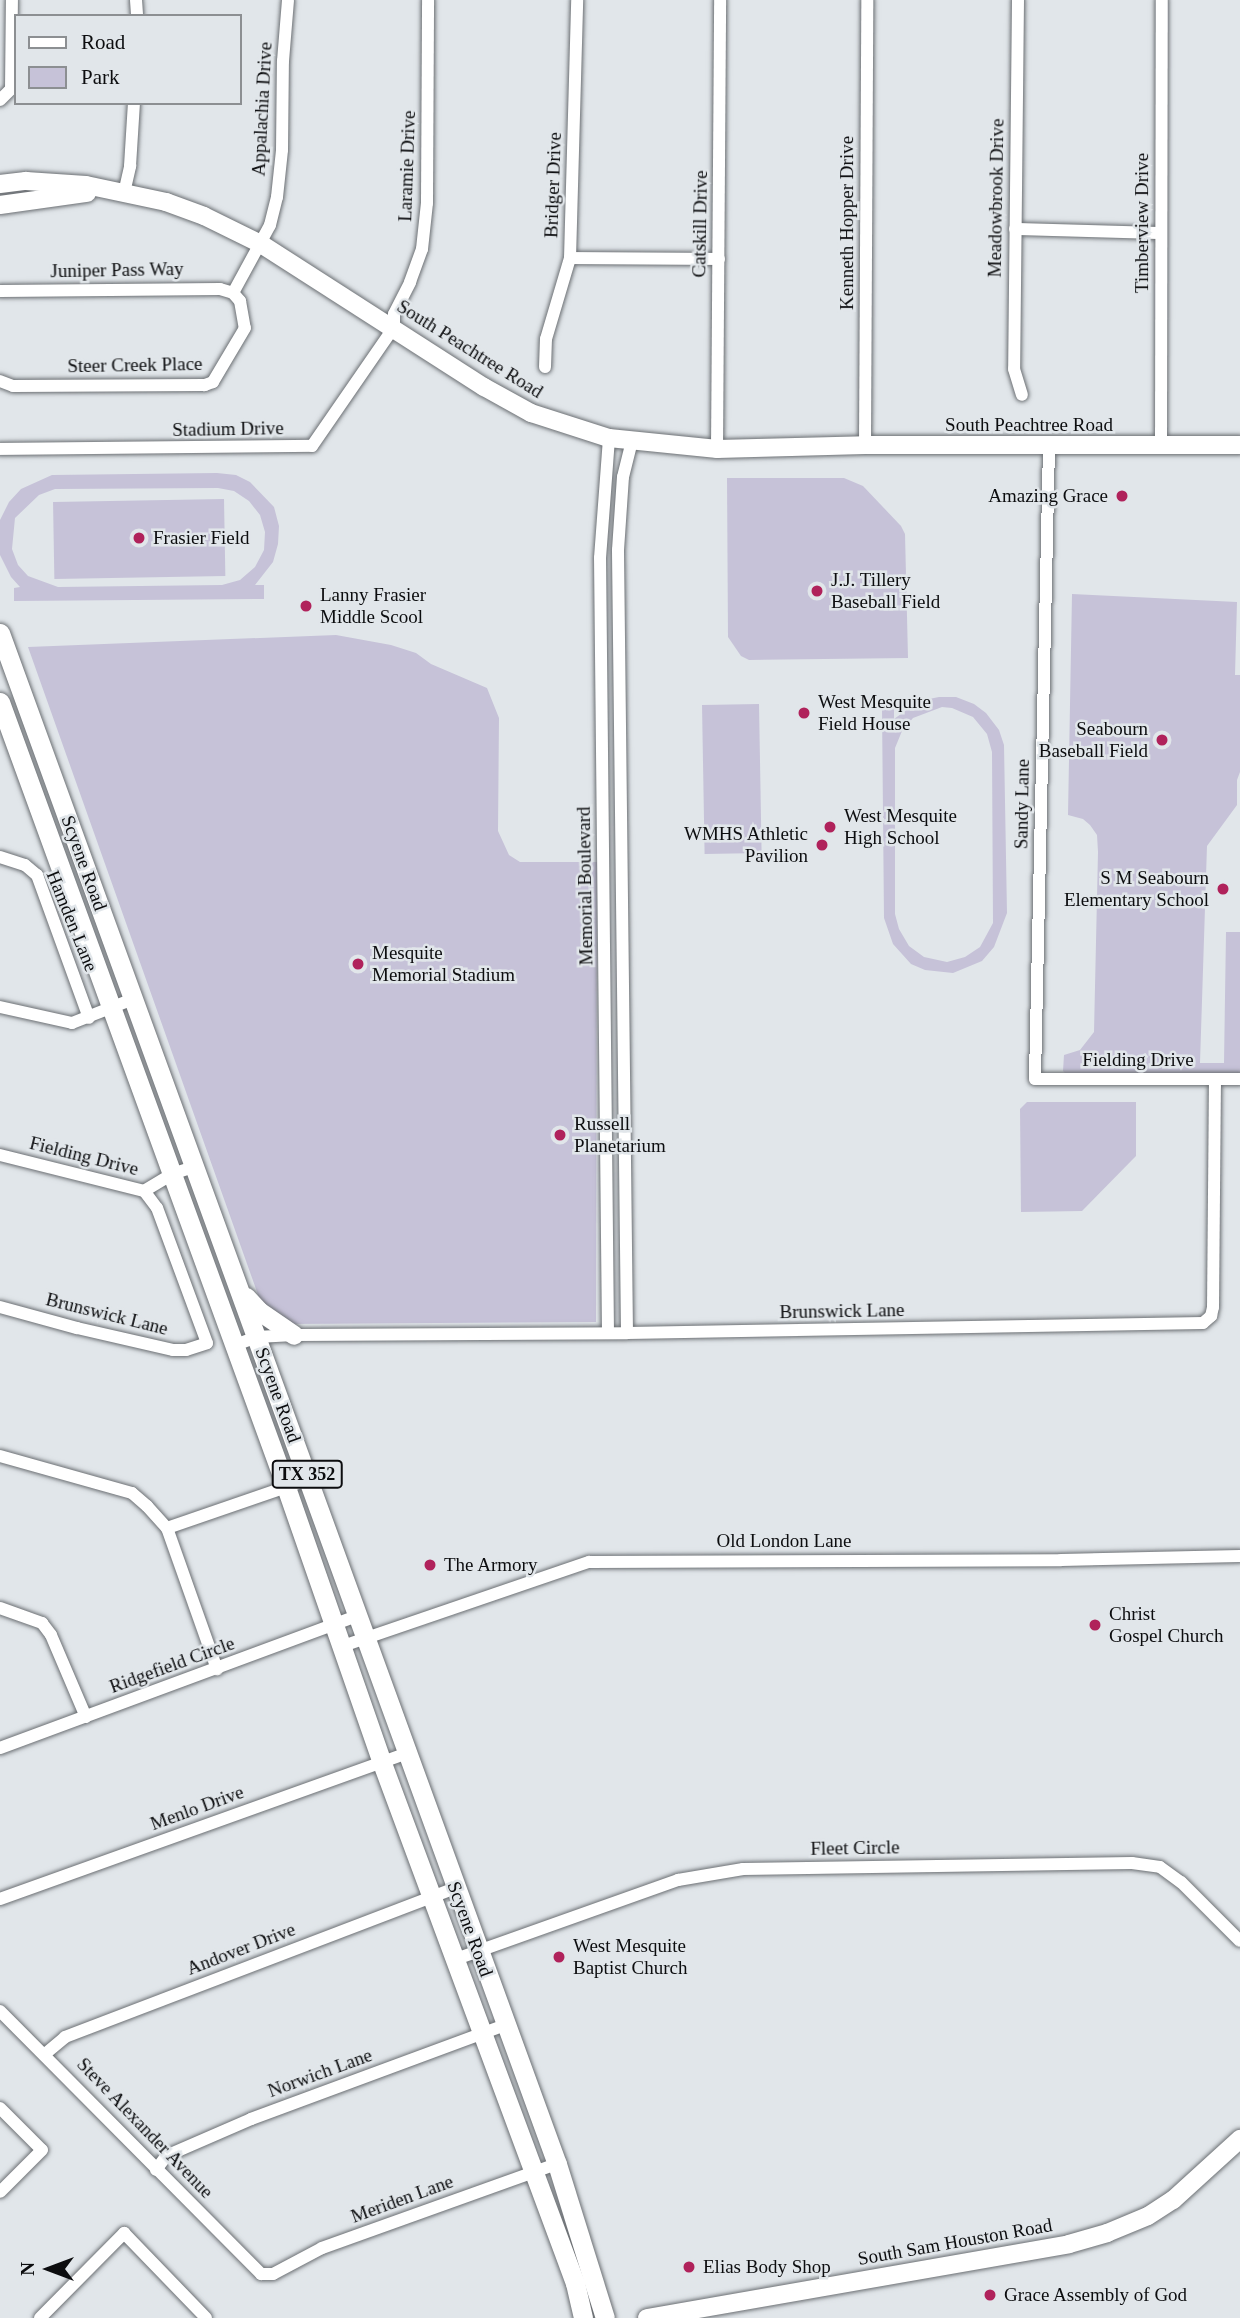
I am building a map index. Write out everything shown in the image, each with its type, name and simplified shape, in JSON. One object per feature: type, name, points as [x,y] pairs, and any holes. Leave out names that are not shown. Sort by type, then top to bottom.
[{"type":"main road","name":"South Peachtree Road","points":[[0,184],[61,181],[166,202],[204,216],[261,244],[394,327],[442,361],[531,413],[609,438],[717,449],[865,445],[1240,445]]},
{"type":"main road","points":[[0,205],[67,194],[119,192]]},
{"type":"main road","name":"Scyene Road","points":[[0,633],[5,664],[133,999],[557,2164],[605,2318]]},
{"type":"main road","name":"Scyene Road","points":[[0,702],[286,1487],[382,1763],[434,1896],[575,2283],[583,2318]]},
{"type":"main road","points":[[240,1290],[259,1311],[294,1335]]},
{"type":"main road","name":"South Sam Houston Road","points":[[647,2318],[1069,2244],[1107,2233],[1147,2216],[1173,2200],[1240,2139]]},
{"type":"street","points":[[0,100],[11,89],[6,16],[12,0]]},
{"type":"street","name":"Appalachia Drive","points":[[233,293],[270,225],[276,197],[282,150],[283,61],[288,0]]},
{"type":"street","name":"Laramie Drive","points":[[394,327],[394,314],[422,249],[427,203],[428,0]]},
{"type":"street","name":"Bridger Drive","points":[[545,367],[546,339],[570,258],[577,0]]},
{"type":"street","name":"Catskill Drive","points":[[717,449],[720,0]]},
{"type":"street","name":"Kenneth Hopper Drive","points":[[865,445],[867,0]]},
{"type":"street","name":"Meadowbrook Drive","points":[[1018,0],[1014,369],[1022,395]]},
{"type":"street","name":"Timberview Drive","points":[[1161,446],[1162,0]]},
{"type":"street","points":[[119,192],[130,166],[135,105]]},
{"type":"street","points":[[1015,229],[1161,233]]},
{"type":"street","points":[[570,258],[719,259]]},
{"type":"street","name":"Juniper Pass Way","points":[[0,291],[220,289],[233,293]]},
{"type":"street","name":"Steer Creek Place","points":[[0,381],[13,386],[205,385],[213,382],[245,328],[244,313],[233,293]]},
{"type":"street","name":"Stadium Drive","points":[[0,449],[312,446],[394,327]]},
{"type":"street","name":"Memorial Boulevard","points":[[608,1334],[600,558],[609,438]]},
{"type":"street","name":"Memorial Boulevard","points":[[626,1333],[618,550],[622,477],[632,442]]},
{"type":"street","name":"Sandy Lane","points":[[1035,1079],[1049,446]]},
{"type":"street","name":"Hamden Lane","points":[[0,858],[25,864],[37,875],[89,1018]]},
{"type":"street","points":[[0,1007],[63,1023],[89,1018],[133,999]]},
{"type":"street","name":"Fielding Drive","points":[[1035,1079],[1240,1079]]},
{"type":"street","name":"Brunswick Lane","points":[[234,1345],[257,1337],[294,1335],[608,1334],[1203,1323],[1211,1316],[1213,1307],[1215,1079]]},
{"type":"street","name":"Fielding Drive","points":[[0,1155],[144,1191],[172,1174],[194,1167]]},
{"type":"street","name":"Brunswick Lane","points":[[0,1307],[173,1350],[186,1350],[207,1343],[157,1208],[144,1191]]},
{"type":"street","points":[[0,1456],[132,1493],[167,1528],[217,1669]]},
{"type":"street","points":[[167,1528],[309,1479]]},
{"type":"street","name":"Old London Lane","points":[[343,1646],[589,1562],[1061,1560],[1240,1556]]},
{"type":"street","points":[[0,1608],[41,1623],[51,1635],[86,1717]]},
{"type":"street","name":"Ridgefield Circle","points":[[0,1748],[356,1616]]},
{"type":"street","name":"Menlo Drive","points":[[0,1899],[406,1754]]},
{"type":"street","name":"Fleet Circle","points":[[456,1959],[678,1880],[713,1872],[757,1868],[1132,1863],[1160,1867],[1181,1882],[1240,1941]]},
{"type":"street","name":"Andover Drive","points":[[45,2054],[65,2037],[455,1888]]},
{"type":"street","name":"Steve Alexander Avenue","points":[[0,2011],[261,2274]]},
{"type":"street","name":"Norwich Lane","points":[[156,2170],[166,2156],[251,2119],[505,2025]]},
{"type":"street","points":[[0,2108],[42,2150],[0,2192]]},
{"type":"street","name":"Meriden Lane","points":[[261,2274],[273,2274],[322,2248],[557,2164]]},
{"type":"street","points":[[40,2318],[124,2233],[206,2318]]},
{"type":"green space","points":[[217,473],[236,475],[250,482],[274,507],[279,526],[273,562],[255,585],[264,585],[264,599],[14,601],[14,588],[20,587],[11,577],[0,555],[0,520],[9,502],[21,489],[52,475]],"holes":[[[218,488],[234,491],[249,501],[260,515],[265,532],[264,550],[255,567],[240,580],[222,585],[58,587],[28,576],[18,565],[12,549],[15,518],[39,495],[55,489]]]},
{"type":"green space","name":"J.J. Tillery Baseball Field","points":[[727,478],[844,478],[863,486],[901,526],[905,534],[908,658],[749,660],[741,656],[728,637]]},
{"type":"green space","name":"Frasier Field","points":[[224,499],[225,576],[54,579],[53,502]]},
{"type":"green space","points":[[1072,594],[1237,602],[1235,675],[1240,675],[1240,772],[1237,780],[1237,805],[1207,846],[1200,1063],[1224,1063],[1226,932],[1240,932],[1240,1076],[1067,1075],[1063,1071],[1064,1055],[1080,1050],[1094,1032],[1098,852],[1097,835],[1090,825],[1083,819],[1068,815]]},
{"type":"green space","name":"Mesquite Memorial Stadium","points":[[336,635],[391,645],[416,653],[431,664],[487,688],[499,718],[498,831],[509,855],[520,862],[597,862],[596,1322],[289,1324],[262,1306],[28,647]]},
{"type":"green space","points":[[956,697],[974,704],[986,713],[999,730],[1004,745],[1007,913],[994,947],[982,961],[953,973],[925,970],[911,964],[893,944],[884,918],[882,709],[894,708],[894,719],[919,701]],"holes":[[[942,707],[952,708],[973,717],[987,734],[992,752],[993,923],[980,947],[965,957],[947,962],[924,957],[909,946],[899,929],[895,914],[895,748],[902,731],[913,718]]]},
{"type":"green space","points":[[759,704],[762,853],[705,854],[702,705]]},
{"type":"green space","points":[[1027,1102],[1136,1102],[1136,1156],[1082,1211],[1021,1212],[1020,1109]]},
{"type":"place","name":"Amazing Grace","points":[[1122,496]]},
{"type":"place","name":"Frasier Field","points":[[139,538]]},
{"type":"place","name":"J.J. Tillery Baseball Field","points":[[817,591]]},
{"type":"place","name":"Lanny Frasier Middle Scool","points":[[306,606]]},
{"type":"place","name":"West Mesquite Field House","points":[[804,713]]},
{"type":"place","name":"Seabourn Baseball Field","points":[[1162,740]]},
{"type":"place","name":"West Mesquite High School","points":[[830,827]]},
{"type":"place","name":"WMHS Athletic Pavilion","points":[[822,845]]},
{"type":"place","name":"S M Seabourn Elementary School","points":[[1223,889]]},
{"type":"place","name":"Mesquite Memorial Stadium","points":[[358,964]]},
{"type":"place","name":"Russell Planetarium","points":[[560,1135]]},
{"type":"place","name":"The Armory","points":[[430,1565]]},
{"type":"place","name":"Christ Gospel Church","points":[[1095,1625]]},
{"type":"place","name":"West Mesquite Baptist Church","points":[[559,1957]]},
{"type":"place","name":"Elias Body Shop","points":[[689,2267]]},
{"type":"place","name":"Grace Assembly of God","points":[[990,2295]]}]
